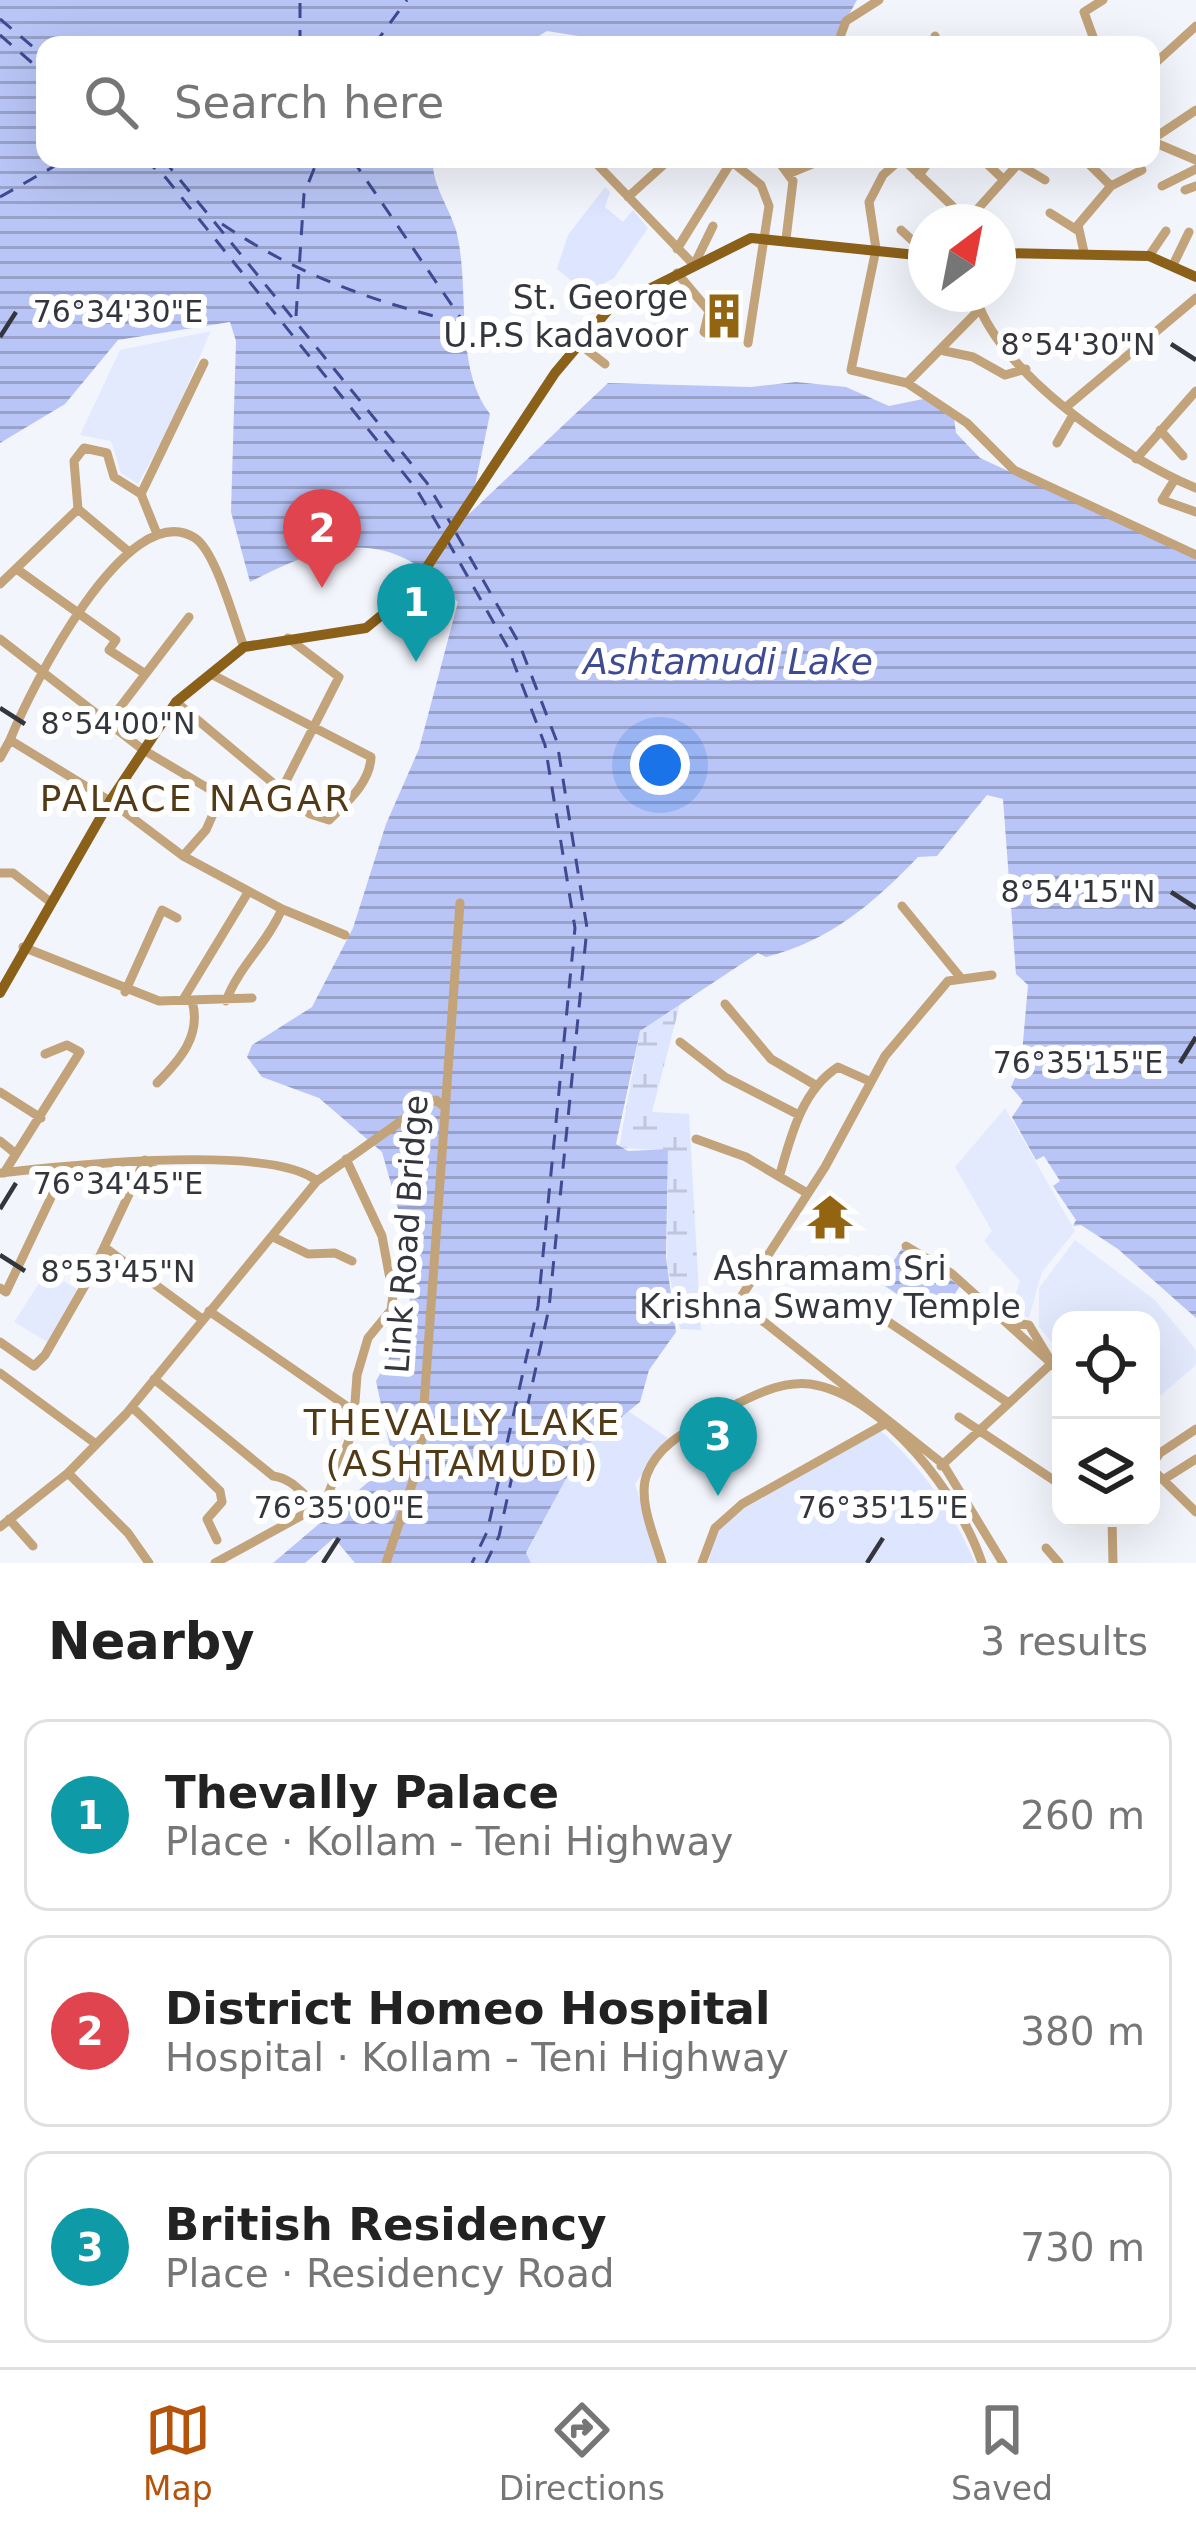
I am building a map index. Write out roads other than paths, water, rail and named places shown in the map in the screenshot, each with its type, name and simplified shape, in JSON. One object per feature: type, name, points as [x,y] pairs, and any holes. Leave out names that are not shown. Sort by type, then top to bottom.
[{"type":"main road","points":[[0,993],[3,978],[49,901],[142,749],[176,703],[244,647],[366,628],[411,591],[578,343],[610,309],[694,265],[766,236],[908,253]]},
{"type":"main road","points":[[1016,253],[1150,256],[1196,277]]},
{"type":"street","points":[[840,36],[845,21],[879,0]]},
{"type":"street","points":[[1093,36],[1084,12],[1103,0]]},
{"type":"street","points":[[1160,59],[1196,26]]},
{"type":"street","points":[[1160,135],[1196,110]]},
{"type":"street","points":[[1160,145],[1196,160]]},
{"type":"street","points":[[600,168],[694,265],[712,226]]},
{"type":"street","points":[[604,172],[606,168]]},
{"type":"street","points":[[628,197],[660,168]]},
{"type":"street","points":[[677,249],[729,168]]},
{"type":"street","points":[[741,168],[764,188],[770,212],[748,343]]},
{"type":"street","points":[[784,168],[793,192],[786,239]]},
{"type":"street","points":[[788,174],[802,168]]},
{"type":"street","points":[[891,168],[869,202],[876,249],[850,364],[855,373],[907,382],[968,423],[1014,470],[1196,555]]},
{"type":"street","points":[[912,168],[949,204]]},
{"type":"street","points":[[919,175],[924,168]]},
{"type":"street","points":[[992,168],[1004,179]]},
{"type":"street","points":[[981,204],[1016,168]]},
{"type":"street","points":[[1028,168],[1046,180]]},
{"type":"street","points":[[1093,168],[1111,186]]},
{"type":"street","points":[[1077,230],[1111,186],[1142,170]]},
{"type":"street","points":[[1162,186],[1196,170]]},
{"type":"street","points":[[1050,213],[1077,230],[1084,252]]},
{"type":"street","points":[[902,230],[908,236]]},
{"type":"street","points":[[1150,256],[1166,231]]},
{"type":"street","points":[[1173,265],[1189,232]]},
{"type":"street","points":[[677,273],[710,311],[704,332],[713,337]]},
{"type":"street","points":[[1057,443],[1069,412],[1196,298]]},
{"type":"street","points":[[907,382],[977,312]]},
{"type":"street","points":[[981,312],[1026,369],[1069,412],[1136,459],[1196,488]]},
{"type":"street","points":[[578,343],[605,364]]},
{"type":"street","points":[[940,350],[973,357],[1005,374],[1026,369]]},
{"type":"street","points":[[141,494],[205,363]]},
{"type":"street","points":[[1136,459],[1196,391]]},
{"type":"street","points":[[1160,430],[1183,456]]},
{"type":"street","points":[[129,552],[78,508],[74,461],[84,448],[106,453],[114,477],[141,494],[157,534]]},
{"type":"street","points":[[1175,478],[1162,500],[1196,512]]},
{"type":"street","points":[[0,584],[78,508]]},
{"type":"street","points":[[0,758],[40,673],[78,615],[129,552],[157,534],[174,531],[196,538],[209,554],[244,647]]},
{"type":"street","points":[[18,570],[116,640],[109,650],[144,673]]},
{"type":"street","points":[[108,723],[189,617]]},
{"type":"street","points":[[281,791],[339,677],[288,638]]},
{"type":"street","points":[[0,639],[142,749],[221,796],[206,830],[183,856]]},
{"type":"street","points":[[176,703],[323,822],[354,796],[370,769],[371,757],[311,730],[212,674]]},
{"type":"street","points":[[10,740],[247,894],[345,935]]},
{"type":"street","points":[[0,873],[14,873],[49,901]]},
{"type":"street","points":[[188,1000],[247,894]]},
{"type":"street","name":"Link Road Bridge","points":[[386,1563],[420,1460],[460,903]]},
{"type":"street","points":[[902,906],[960,977]]},
{"type":"street","points":[[226,1001],[237,972],[273,931],[282,909]]},
{"type":"street","points":[[125,992],[162,910],[178,918]]},
{"type":"street","points":[[23,947],[125,992],[159,1001],[252,998]]},
{"type":"street","points":[[992,975],[948,981],[914,1018],[869,1081],[807,1192],[765,1252],[742,1301],[943,1464],[1003,1563]]},
{"type":"street","points":[[157,1083],[191,1042],[196,1015],[188,1000]]},
{"type":"street","points":[[725,1004],[771,1059],[817,1086]]},
{"type":"street","points":[[680,1042],[725,1077],[799,1115]]},
{"type":"street","points":[[2,1173],[80,1052],[67,1045],[45,1054]]},
{"type":"street","points":[[780,1174],[799,1115],[817,1086],[838,1067],[869,1081]]},
{"type":"street","points":[[0,1092],[41,1118]]},
{"type":"street","points":[[33,1546],[4,1523],[68,1473],[132,1407],[317,1181],[424,1104],[436,1100],[442,1105]]},
{"type":"street","points":[[696,1139],[780,1174],[807,1192]]},
{"type":"street","points":[[0,1142],[16,1154]]},
{"type":"street","points":[[215,1563],[327,1500],[356,1412],[357,1375],[368,1338],[391,1310],[393,1283],[374,1212],[346,1159]]},
{"type":"street","points":[[2,1173],[144,1162],[281,1167],[317,1181]]},
{"type":"street","points":[[144,1162],[184,1183]]},
{"type":"street","points":[[0,1342],[34,1366],[104,1247],[144,1162]]},
{"type":"street","points":[[0,1288],[7,1292],[65,1168]]},
{"type":"street","points":[[273,1237],[308,1254],[335,1253],[352,1261]]},
{"type":"street","points":[[906,1246],[951,1274],[1052,1363]]},
{"type":"street","points":[[104,1247],[356,1412]]},
{"type":"street","points":[[860,1302],[1006,1402]]},
{"type":"street","points":[[1006,1322],[1033,1331],[1052,1363]]},
{"type":"street","points":[[1027,1342],[1033,1331]]},
{"type":"street","points":[[932,1473],[1052,1363]]},
{"type":"street","points":[[0,1373],[97,1444]]},
{"type":"street","points":[[154,1379],[273,1477],[292,1479],[319,1506]]},
{"type":"street","points":[[662,1563],[648,1515],[645,1476],[670,1440],[738,1403],[808,1384],[848,1396],[932,1473],[974,1541],[982,1563]]},
{"type":"street","points":[[718,1480],[732,1454],[738,1403]]},
{"type":"street","points":[[132,1407],[220,1491],[222,1502],[207,1519],[217,1540]]},
{"type":"street","points":[[958,1417],[1052,1478]]},
{"type":"street","points":[[702,1563],[715,1528],[742,1504],[883,1425]]},
{"type":"street","points":[[1160,1453],[1196,1429]]},
{"type":"street","points":[[1166,1478],[1196,1459]]},
{"type":"street","points":[[68,1473],[149,1563]]},
{"type":"street","points":[[1160,1474],[1196,1512]]},
{"type":"street","points":[[1112,1527],[1113,1563]]},
{"type":"street","points":[[1046,1548],[1059,1563]]},
{"type":"water","name":"Ashtamudi Lake","points":[[0,0],[857,0],[837,36],[578,36],[547,31],[539,36],[36,36],[36,168],[434,168],[460,252],[471,373],[490,414],[469,514],[608,383],[751,387],[796,382],[846,387],[889,406],[923,399],[954,418],[956,433],[980,458],[1196,558],[1196,1318],[1118,1249],[1081,1225],[1073,1226],[1076,1220],[1053,1186],[1060,1181],[1044,1156],[1036,1160],[1012,1117],[1023,1101],[1011,1087],[1021,1065],[1028,985],[1016,974],[1003,799],[987,795],[937,856],[918,857],[850,918],[789,950],[766,957],[758,953],[640,1031],[616,1144],[628,1151],[668,1149],[666,1257],[676,1332],[649,1370],[640,1402],[582,1449],[526,1553],[531,1563],[355,1563],[334,1538],[305,1563],[273,1563],[393,1461],[376,1381],[401,1337],[416,1273],[382,1152],[319,1098],[262,1077],[247,1057],[252,1045],[312,1007],[353,928],[386,824],[419,749],[458,602],[413,563],[366,548],[326,551],[250,582],[231,512],[236,341],[230,322],[118,340],[65,404],[0,443]]},
{"type":"water","points":[[903,1247],[960,1286],[937,1321],[879,1282]]},
{"type":"place","name":"St. George U.P.S kadavoor","points":[[724,316]]},
{"type":"place","name":"District Homeo Hospital","points":[[322,588]]},
{"type":"place","name":"Thevally Palace","points":[[416,662]]},
{"type":"place","name":"Ashramam Sri Krishna Swamy Temple","points":[[830,1217]]},
{"type":"place","name":"British Residency","points":[[718,1496]]},
{"type":"district","name":"PALACE NAGAR","points":[[196,798]]},
{"type":"district","name":"THEVALLY LAKE (ASHTAMUDI)","points":[[463,1442]]}]
